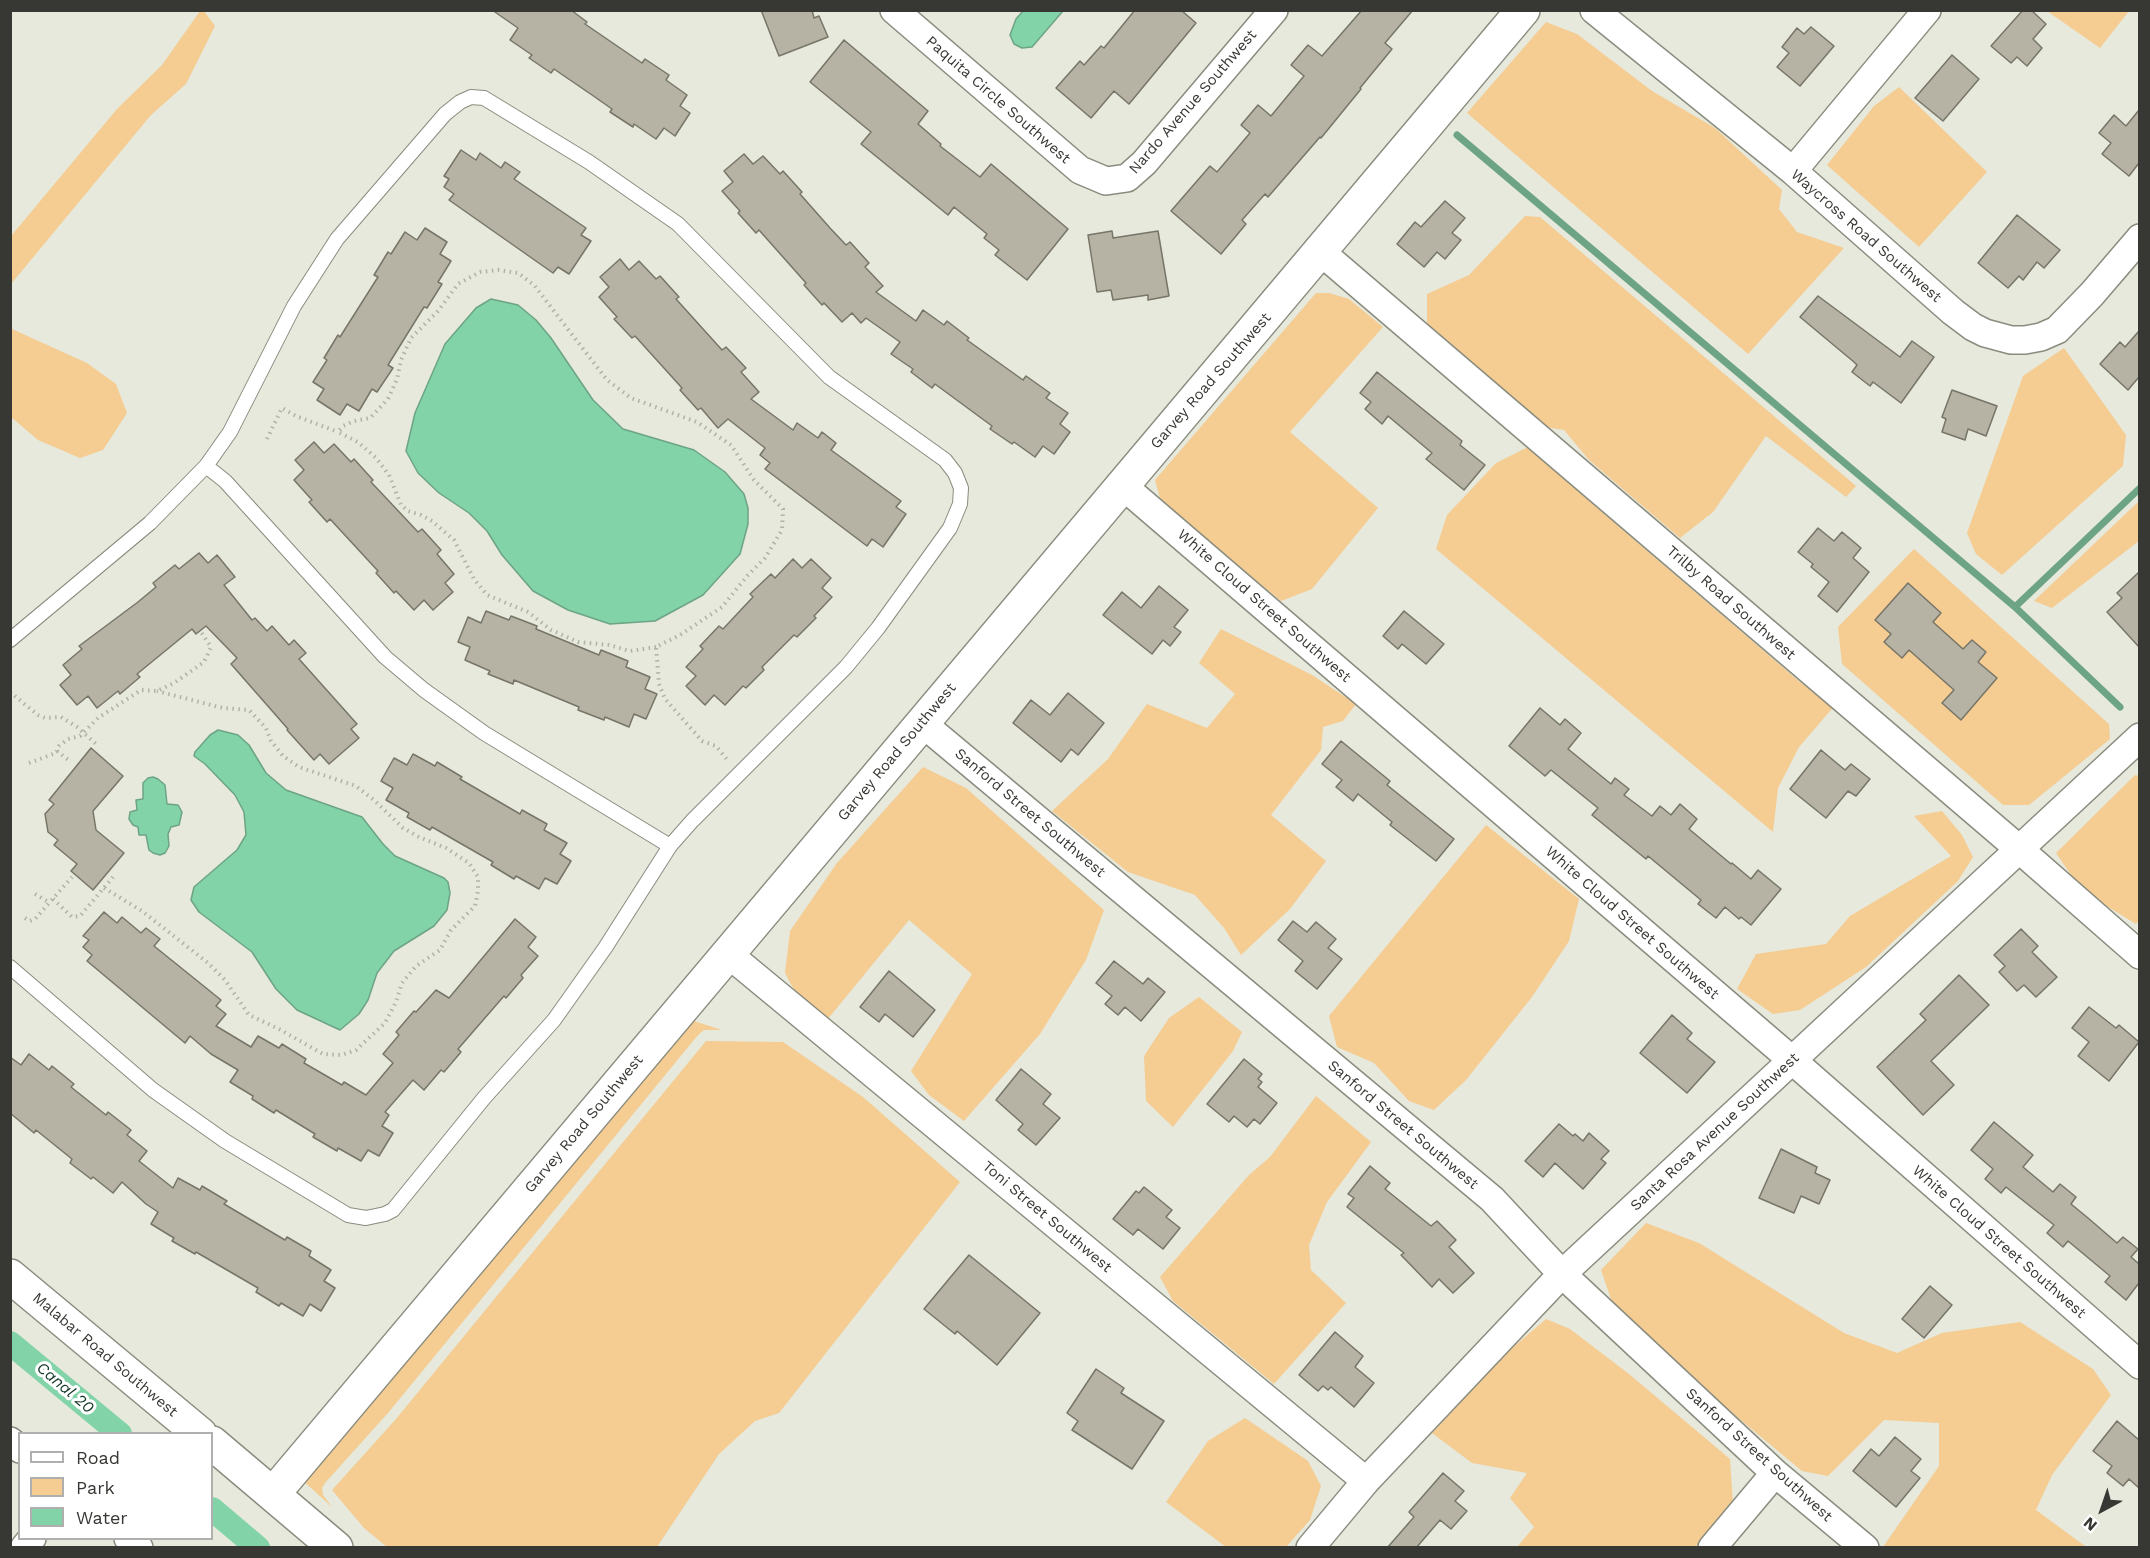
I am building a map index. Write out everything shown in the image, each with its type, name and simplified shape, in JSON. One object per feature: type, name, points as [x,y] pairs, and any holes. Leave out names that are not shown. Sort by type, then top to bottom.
[{"type":"street","name":"Paquita Circle Southwest","points":[[894,10],[1080,170],[1106,181]]},
{"type":"street","name":"Nardo Avenue Southwest","points":[[1106,181],[1127,178],[1144,163],[1274,10]]},
{"type":"street","name":"Garvey Road Southwest","points":[[273,1494],[1122,484],[1321,252],[1522,10]]},
{"type":"street","name":"Waycross Road Southwest","points":[[1594,10],[1793,171],[1953,312],[1985,333],[2011,340],[2041,337],[2057,330],[2092,294],[2139,238]]},
{"type":"street","points":[[1793,171],[1927,10]]},
{"type":"street","name":"Trilby Road Southwest","points":[[1321,252],[2019,849],[2139,955]]},
{"type":"street","name":"White Cloud Street Southwest","points":[[1122,484],[1793,1061],[2139,1365]]},
{"type":"street","name":"Sanford Street Southwest","points":[[922,723],[1492,1199],[1562,1274],[1775,1473],[1865,1548]]},
{"type":"street","name":"Santa Rosa Avenue Southwest","points":[[1310,1548],[1366,1481],[1562,1274],[2139,737]]},
{"type":"street","name":"Toni Street Southwest","points":[[727,953],[1366,1481]]},
{"type":"street","name":"Malabar Road Southwest","points":[[10,1276],[198,1432]]},
{"type":"street","points":[[213,1444],[336,1548]]},
{"type":"street","points":[[1712,1548],[1775,1473]]},
{"type":"lane","points":[[10,640],[150,523],[206,466],[230,432],[294,306],[337,239],[445,114],[460,102],[471,97],[484,98],[589,162],[678,224],[829,377],[945,460],[955,473],[961,488],[960,504],[950,528],[878,628],[846,667],[692,821],[670,846],[554,1020],[484,1098],[393,1210],[366,1218],[348,1215],[225,1141],[153,1090],[10,967]]},
{"type":"lane","points":[[206,466],[225,481],[385,657],[424,690],[484,733],[670,846]]},
{"type":"path","points":[[267,439],[282,408],[358,442],[376,458],[389,475],[401,505],[408,511],[422,515],[454,540],[474,579],[487,595],[528,612],[551,630],[578,642],[609,645],[630,651],[656,647],[680,635],[722,607],[765,558],[782,530],[783,509],[754,480],[731,445],[697,422],[631,398],[607,380],[534,285],[518,273],[499,270],[480,272],[458,284],[438,311],[411,339],[401,360],[397,378],[388,399],[370,418],[354,421],[343,426],[338,432]]},
{"type":"path","points":[[157,691],[174,683],[204,662],[211,647],[201,632]]},
{"type":"path","points":[[656,647],[659,684],[665,699],[702,741],[716,746],[740,774]]},
{"type":"path","points":[[29,763],[57,751],[59,746],[68,739],[80,736],[98,718],[141,690],[157,691],[223,708],[249,710],[266,728],[271,741],[283,756],[299,767],[356,786],[403,828],[446,848],[469,863],[478,877],[475,906],[451,930],[440,950],[416,966],[402,983],[396,1002],[385,1023],[356,1050],[342,1055],[323,1054],[249,1015],[225,980],[208,963],[142,911],[104,888]]},
{"type":"path","points":[[10,692],[38,715],[45,718],[61,717],[96,744]]},
{"type":"path","points":[[57,751],[71,762]]},
{"type":"path","points":[[25,918],[30,921],[35,919],[72,877]]},
{"type":"path","points":[[35,894],[51,901],[72,917],[80,916],[113,877]]},
{"type":"green space","points":[[200,11],[204,11],[215,26],[186,84],[151,115],[11,284],[11,236],[117,109],[162,65]]},
{"type":"green space","points":[[2047,11],[2129,11],[2100,48]]},
{"type":"green space","points":[[1546,22],[1577,34],[1652,91],[1715,128],[1782,190],[1779,209],[1797,232],[1844,248],[1748,354],[1467,113]]},
{"type":"green space","points":[[1899,87],[1987,172],[1919,247],[1827,165],[1874,106]]},
{"type":"green space","points":[[1525,216],[1540,217],[1856,486],[1846,497],[1766,436],[1713,512],[1680,538],[1589,460],[1564,430],[1539,426],[1427,329],[1427,294],[1469,275]]},
{"type":"green space","points":[[1316,293],[1329,293],[1349,299],[1383,327],[1290,432],[1378,508],[1312,589],[1281,601],[1161,502],[1155,480]]},
{"type":"green space","points":[[10,327],[87,363],[116,384],[127,413],[103,450],[80,458],[38,440],[11,417]]},
{"type":"green space","points":[[2064,348],[2126,435],[2123,466],[2002,575],[1976,554],[1967,533],[2023,376]]},
{"type":"green space","points":[[1530,446],[1595,506],[1801,683],[1837,703],[1799,747],[1778,788],[1773,832],[1436,549],[1447,515],[1496,463]]},
{"type":"green space","points":[[2139,501],[2139,541],[2052,608],[2034,601]]},
{"type":"green space","points":[[1914,549],[2109,724],[2110,739],[2029,805],[2003,805],[1842,664],[1838,627]]},
{"type":"green space","points":[[1221,629],[1312,675],[1356,704],[1343,721],[1323,727],[1321,750],[1271,815],[1326,861],[1290,909],[1241,955],[1224,928],[1195,895],[1128,872],[1052,811],[1108,759],[1147,704],[1207,728],[1235,694],[1199,663]]},
{"type":"green space","points":[[923,767],[966,788],[1104,910],[1086,960],[1040,1034],[964,1121],[929,1095],[911,1071],[972,974],[909,920],[827,1020],[800,1001],[785,973],[790,931],[837,863]]},
{"type":"green space","points":[[2135,775],[2139,776],[2140,919],[2136,924],[2082,891],[2056,853]]},
{"type":"green space","points":[[1942,811],[1962,835],[1973,857],[1958,881],[1866,967],[1800,1010],[1773,1014],[1737,989],[1756,954],[1826,944],[1850,916],[1951,856],[1914,816]]},
{"type":"green space","points":[[1486,825],[1579,899],[1569,941],[1532,997],[1466,1080],[1434,1110],[1409,1101],[1374,1063],[1337,1047],[1329,1016]]},
{"type":"green space","points":[[1199,997],[1242,1032],[1233,1051],[1173,1127],[1146,1101],[1144,1056],[1169,1018]]},
{"type":"green space","points":[[691,1020],[722,1030],[704,1030],[698,1035],[388,1413],[325,1483],[322,1488],[323,1495],[332,1507],[301,1479]]},
{"type":"green space","points":[[706,1041],[783,1042],[863,1097],[960,1182],[779,1413],[755,1421],[719,1454],[657,1547],[387,1547],[364,1528],[332,1490],[396,1419]]},
{"type":"green space","points":[[1316,1096],[1371,1142],[1327,1202],[1309,1245],[1311,1270],[1346,1303],[1274,1384],[1173,1301],[1160,1277],[1249,1175],[1270,1157]]},
{"type":"green space","points":[[1646,1223],[1699,1243],[1844,1333],[1897,1353],[1942,1333],[2020,1322],[2093,1369],[2111,1395],[2052,1475],[2036,1510],[2085,1546],[2084,1548],[1883,1547],[1939,1466],[1939,1423],[1884,1420],[1828,1476],[1802,1471],[1689,1377],[1613,1305],[1601,1270]]},
{"type":"green space","points":[[1546,1319],[1570,1329],[1629,1374],[1730,1459],[1733,1504],[1695,1547],[1517,1547],[1534,1527],[1510,1498],[1527,1473],[1472,1463],[1432,1433],[1504,1355]]},
{"type":"green space","points":[[1245,1418],[1308,1461],[1321,1486],[1310,1520],[1286,1547],[1226,1547],[1166,1502],[1208,1441]]},
{"type":"water","points":[[1023,11],[1063,11],[1032,47],[1022,48],[1014,44],[1010,35],[1016,19]]},
{"type":"water","points":[[491,299],[518,305],[536,320],[593,400],[623,429],[694,450],[725,472],[744,494],[748,508],[748,524],[740,554],[703,595],[655,621],[610,624],[568,610],[533,591],[502,555],[487,531],[469,513],[439,493],[418,473],[406,451],[415,413],[445,344],[476,308]]},
{"type":"water","points":[[218,730],[238,735],[249,745],[266,773],[286,790],[362,817],[395,856],[444,878],[448,882],[450,893],[447,910],[434,926],[394,951],[377,973],[368,1000],[359,1014],[340,1030],[297,1010],[276,989],[252,952],[199,912],[191,900],[194,887],[237,850],[246,835],[244,812],[235,795],[194,756],[210,735]]},
{"type":"water","points":[[153,777],[165,785],[167,804],[178,805],[182,812],[179,825],[171,827],[168,834],[169,846],[165,853],[160,855],[149,850],[146,835],[139,835],[138,827],[133,825],[129,819],[130,812],[137,810],[136,800],[143,799],[143,783]]},
{"type":"building","points":[[492,10],[571,10],[587,22],[585,24],[642,63],[645,59],[669,75],[666,80],[687,95],[680,106],[690,113],[675,136],[664,128],[656,139],[610,112],[612,109],[554,69],[551,73],[529,58],[532,55],[510,40],[518,28]]},
{"type":"building","points":[[761,10],[812,10],[814,18],[819,16],[828,37],[779,56]]},
{"type":"building","points":[[1135,10],[1181,10],[1196,23],[1129,104],[1114,91],[1091,118],[1056,88],[1080,61],[1084,65],[1101,46],[1104,48]]},
{"type":"building","points":[[1362,10],[1413,10],[1385,43],[1392,49],[1361,89],[1268,197],[1265,194],[1242,220],[1246,224],[1221,254],[1171,211],[1210,166],[1217,172],[1250,133],[1241,125],[1258,105],[1271,116],[1304,76],[1291,65],[1308,45],[1322,56]]},
{"type":"building","points":[[2023,10],[2031,10],[2046,24],[2033,39],[2042,48],[2027,66],[2017,57],[2011,63],[1991,46]]},
{"type":"building","points":[[1811,27],[1834,46],[1800,86],[1777,67],[1789,53],[1782,47],[1797,28],[1804,34]]},
{"type":"building","points":[[844,40],[928,111],[918,124],[941,144],[940,146],[980,177],[991,164],[1068,229],[1027,280],[995,255],[999,250],[984,238],[987,234],[954,207],[948,215],[861,144],[871,132],[810,82]]},
{"type":"building","points":[[1952,55],[1979,79],[1943,121],[1915,98]]},
{"type":"building","points":[[2139,110],[2139,163],[2129,176],[2102,154],[2111,143],[2099,133],[2114,115],[2126,126]]},
{"type":"building","points":[[461,150],[476,160],[480,153],[501,168],[505,162],[520,172],[514,179],[586,228],[581,235],[591,241],[569,274],[558,267],[553,273],[449,200],[454,194],[444,187],[449,179],[444,176]]},
{"type":"building","points":[[744,154],[753,164],[763,156],[780,174],[783,171],[830,228],[846,245],[850,242],[869,263],[865,267],[883,286],[876,292],[916,321],[923,310],[944,325],[947,321],[969,338],[967,340],[1023,380],[1026,376],[1050,393],[1046,398],[1068,413],[1060,424],[1070,432],[1054,454],[1043,446],[1035,457],[1014,442],[1012,444],[990,429],[992,426],[935,384],[932,388],[911,372],[913,369],[891,354],[900,342],[866,318],[861,323],[852,313],[842,322],[824,303],[822,305],[804,285],[806,283],[759,230],[756,233],[738,213],[740,211],[722,191],[733,182],[724,171]]},
{"type":"building","points":[[1445,201],[1465,218],[1452,233],[1461,240],[1445,259],[1437,252],[1424,267],[1397,244],[1415,222],[1421,227]]},
{"type":"building","points":[[2017,215],[2060,250],[2044,268],[2037,262],[2023,280],[2019,276],[2008,288],[1978,263]]},
{"type":"building","points":[[425,228],[447,242],[440,254],[451,261],[438,282],[442,284],[427,308],[424,307],[388,365],[393,368],[377,392],[372,389],[359,411],[347,404],[340,415],[317,400],[324,389],[313,382],[327,360],[324,358],[338,335],[340,337],[378,277],[374,275],[388,252],[391,254],[405,232],[417,240]]},
{"type":"building","points":[[1112,231],[1113,238],[1158,231],[1169,296],[1148,300],[1148,295],[1113,300],[1111,290],[1097,292],[1088,235]]},
{"type":"building","points":[[620,259],[629,270],[639,261],[656,279],[660,276],[679,297],[676,299],[722,350],[726,347],[746,368],[741,372],[759,392],[751,399],[793,430],[797,423],[818,438],[822,432],[836,443],[831,450],[901,501],[896,507],[906,514],[883,547],[872,539],[867,546],[765,469],[770,463],[760,455],[765,448],[728,419],[718,428],[701,408],[698,410],[680,390],[682,388],[635,336],[632,338],[614,319],[617,317],[599,297],[609,287],[600,277]]},
{"type":"building","points":[[1818,296],[1900,357],[1912,341],[1934,357],[1901,403],[1873,382],[1870,386],[1852,372],[1857,365],[1800,317]]},
{"type":"building","points":[[2139,331],[2139,377],[2128,390],[2100,364],[2120,342],[2125,347]]},
{"type":"building","points":[[1377,372],[1462,441],[1460,445],[1485,465],[1464,490],[1426,459],[1432,453],[1388,416],[1382,424],[1365,409],[1371,402],[1360,393]]},
{"type":"building","points":[[1952,390],[1997,406],[1986,436],[1968,429],[1965,440],[1942,432],[1946,419],[1942,417]]},
{"type":"building","points":[[314,442],[324,453],[334,444],[351,462],[354,459],[373,480],[371,482],[418,532],[422,529],[441,550],[437,554],[454,574],[445,583],[453,592],[433,610],[424,600],[414,610],[396,591],[394,593],[376,573],[378,571],[330,519],[327,522],[309,502],[312,500],[294,480],[304,470],[295,460]]},
{"type":"building","points":[[1818,528],[1834,541],[1842,532],[1861,548],[1853,558],[1869,572],[1837,612],[1818,596],[1829,582],[1811,567],[1813,564],[1798,552]]},
{"type":"building","points":[[199,553],[208,563],[217,555],[235,577],[224,585],[252,620],[255,618],[267,631],[272,626],[289,645],[294,640],[306,653],[299,659],[357,724],[351,729],[359,738],[329,764],[320,754],[314,760],[287,730],[231,664],[237,658],[206,626],[196,634],[192,629],[137,674],[140,677],[120,694],[118,691],[97,708],[88,696],[77,705],[60,685],[71,675],[63,665],[82,649],[79,646],[156,587],[153,583],[175,565],[179,569]]},
{"type":"building","points":[[793,559],[802,568],[811,559],[831,578],[822,588],[832,597],[797,637],[794,635],[762,667],[764,670],[746,688],[743,686],[725,705],[714,695],[705,705],[686,686],[696,676],[686,667],[703,649],[700,646],[719,626],[723,629],[753,597],[750,594],[771,574],[775,578]]},
{"type":"building","points":[[2139,572],[2139,647],[2107,612],[2122,598],[2117,593]]},
{"type":"building","points":[[1908,583],[1941,613],[1933,622],[1963,649],[1972,640],[1986,652],[1978,662],[1997,678],[1961,720],[1942,703],[1954,690],[1909,650],[1902,658],[1884,642],[1891,634],[1875,620]]},
{"type":"building","points":[[1159,586],[1188,610],[1174,627],[1181,632],[1170,646],[1163,640],[1152,654],[1103,615],[1122,592],[1141,608]]},
{"type":"building","points":[[486,611],[509,620],[511,616],[537,626],[536,629],[599,655],[601,650],[628,661],[626,667],[650,677],[645,689],[657,694],[646,719],[634,714],[629,727],[605,717],[604,720],[514,680],[513,684],[488,674],[490,671],[465,660],[470,647],[458,642],[468,617],[481,623]]},
{"type":"building","points":[[1404,611],[1444,644],[1426,664],[1402,644],[1398,649],[1383,636]]},
{"type":"building","points":[[1068,693],[1104,723],[1078,755],[1071,749],[1061,762],[1013,723],[1031,700],[1050,715]]},
{"type":"building","points":[[1540,708],[1560,725],[1565,719],[1581,733],[1568,749],[1611,784],[1615,778],[1629,789],[1624,795],[1652,816],[1660,806],[1671,815],[1680,804],[1697,819],[1689,829],[1751,879],[1758,870],[1781,889],[1751,925],[1741,917],[1739,919],[1725,907],[1716,918],[1698,904],[1701,900],[1648,856],[1646,859],[1592,815],[1598,808],[1551,770],[1545,776],[1509,746]]},
{"type":"building","points":[[1341,741],[1390,781],[1387,785],[1454,839],[1436,861],[1390,825],[1392,822],[1358,794],[1353,801],[1336,787],[1342,780],[1322,764]]},
{"type":"building","points":[[91,748],[123,776],[93,811],[96,830],[124,853],[93,890],[71,871],[77,864],[54,845],[58,840],[48,832],[45,814],[54,804],[49,800]]},
{"type":"building","points":[[1821,750],[1845,770],[1851,764],[1870,779],[1856,796],[1848,791],[1826,818],[1790,789]]},
{"type":"building","points":[[413,754],[435,766],[437,762],[462,777],[460,779],[520,814],[522,810],[547,824],[544,830],[567,843],[560,854],[571,861],[557,884],[545,878],[539,889],[516,876],[514,879],[491,865],[493,862],[432,827],[430,830],[407,817],[409,813],[386,800],[393,788],[381,781],[394,758],[407,765]]},
{"type":"building","points":[[104,912],[117,923],[122,917],[141,933],[146,928],[160,939],[154,946],[221,1000],[216,1006],[226,1014],[216,1026],[251,1047],[258,1036],[279,1048],[282,1044],[306,1059],[304,1063],[342,1085],[344,1082],[366,1095],[393,1063],[383,1054],[399,1035],[396,1032],[436,990],[449,998],[515,919],[536,937],[528,947],[538,956],[521,975],[523,978],[506,998],[504,996],[458,1049],[461,1052],[444,1072],[441,1070],[424,1090],[413,1080],[385,1112],[389,1115],[382,1126],[393,1133],[379,1156],[368,1150],[361,1161],[338,1148],[337,1151],[313,1137],[315,1134],[276,1110],[274,1113],[252,1099],[253,1096],[230,1082],[238,1070],[211,1054],[190,1036],[185,1043],[87,961],[92,955],[83,947],[89,940],[83,936]]},
{"type":"building","points":[[1293,921],[1307,932],[1316,922],[1336,939],[1328,948],[1342,959],[1317,989],[1295,971],[1303,961],[1278,940]]},
{"type":"building","points":[[2021,929],[2038,946],[2032,952],[2057,977],[2036,997],[2024,985],[2017,991],[1999,972],[2005,966],[1994,955]]},
{"type":"building","points":[[1114,961],[1143,984],[1148,978],[1165,992],[1141,1021],[1125,1007],[1118,1015],[1105,1004],[1112,996],[1096,983]]},
{"type":"building","points":[[889,971],[935,1010],[913,1037],[885,1014],[879,1022],[860,1007]]},
{"type":"building","points":[[1959,975],[1989,1005],[1931,1061],[1954,1085],[1923,1115],[1877,1067],[1926,1020],[1920,1014]]},
{"type":"building","points":[[2089,1007],[2116,1028],[2119,1025],[2139,1042],[2109,1081],[2078,1056],[2089,1042],[2072,1028]]},
{"type":"building","points":[[1672,1015],[1692,1033],[1687,1039],[1715,1062],[1687,1093],[1640,1053]]},
{"type":"building","points":[[29,1054],[49,1070],[52,1066],[74,1084],[71,1087],[106,1115],[108,1112],[131,1130],[127,1135],[147,1151],[139,1161],[173,1188],[178,1178],[200,1190],[202,1186],[227,1201],[224,1204],[285,1240],[287,1237],[311,1251],[309,1256],[331,1270],[324,1281],[335,1288],[321,1311],[310,1304],[303,1316],[281,1303],[279,1306],[256,1292],[258,1288],[196,1252],[195,1254],[172,1241],[174,1238],[151,1224],[158,1212],[122,1182],[113,1193],[70,1163],[72,1159],[36,1130],[34,1133],[10,1113],[10,1057],[21,1065]]},
{"type":"building","points":[[1244,1059],[1262,1074],[1258,1079],[1262,1082],[1258,1087],[1277,1103],[1260,1124],[1254,1119],[1247,1127],[1234,1116],[1229,1122],[1207,1104]]},
{"type":"building","points":[[1021,1069],[1051,1094],[1043,1104],[1060,1118],[1036,1145],[1018,1130],[1023,1124],[996,1100]]},
{"type":"building","points":[[1994,1122],[2033,1155],[2023,1167],[2053,1192],[2060,1184],[2076,1197],[2071,1204],[2117,1243],[2123,1237],[2138,1249],[2131,1257],[2139,1264],[2139,1283],[2126,1300],[2105,1282],[2110,1276],[2068,1241],[2063,1247],[2047,1233],[2054,1225],[2006,1187],[2001,1193],[1985,1179],[1993,1169],[1971,1150]]},
{"type":"building","points":[[1559,1124],[1583,1141],[1589,1133],[1609,1151],[1601,1159],[1606,1163],[1583,1189],[1555,1163],[1543,1177],[1525,1161]]},
{"type":"building","points":[[1781,1149],[1817,1167],[1815,1173],[1830,1180],[1819,1204],[1801,1196],[1794,1213],[1759,1198]]},
{"type":"building","points":[[1370,1166],[1390,1183],[1385,1189],[1431,1226],[1437,1221],[1456,1240],[1449,1247],[1474,1273],[1453,1293],[1439,1279],[1432,1287],[1401,1255],[1404,1253],[1347,1207],[1354,1198],[1348,1194]]},
{"type":"building","points":[[1144,1187],[1172,1210],[1166,1217],[1180,1228],[1163,1249],[1138,1229],[1133,1235],[1113,1219],[1136,1191],[1139,1193]]},
{"type":"building","points":[[969,1255],[1040,1313],[997,1365],[957,1331],[955,1334],[924,1309]]},
{"type":"building","points":[[1930,1286],[1952,1305],[1924,1338],[1902,1319]]},
{"type":"building","points":[[1335,1332],[1363,1356],[1355,1367],[1374,1383],[1354,1407],[1331,1387],[1328,1390],[1323,1386],[1318,1391],[1299,1375]]},
{"type":"building","points":[[1096,1369],[1124,1388],[1121,1393],[1164,1421],[1132,1469],[1072,1430],[1078,1421],[1067,1413]]},
{"type":"building","points":[[2117,1421],[2139,1440],[2139,1488],[2129,1479],[2123,1486],[2107,1473],[2112,1466],[2093,1451]]},
{"type":"building","points":[[1895,1437],[1921,1459],[1911,1471],[1920,1478],[1896,1507],[1853,1471],[1871,1449],[1879,1456]]},
{"type":"building","points":[[1443,1473],[1464,1491],[1455,1501],[1467,1511],[1451,1529],[1440,1520],[1416,1548],[1387,1548],[1414,1517],[1409,1512]]},
{"type":"waterway","points":[[1457,135],[2015,607],[2120,707]]},
{"type":"waterway","points":[[2015,607],[2140,488]]},
{"type":"waterway","name":"Canal 20","points":[[10,1343],[118,1432]]},
{"type":"waterway","name":"Canal 20","points":[[213,1510],[258,1548]]}]
